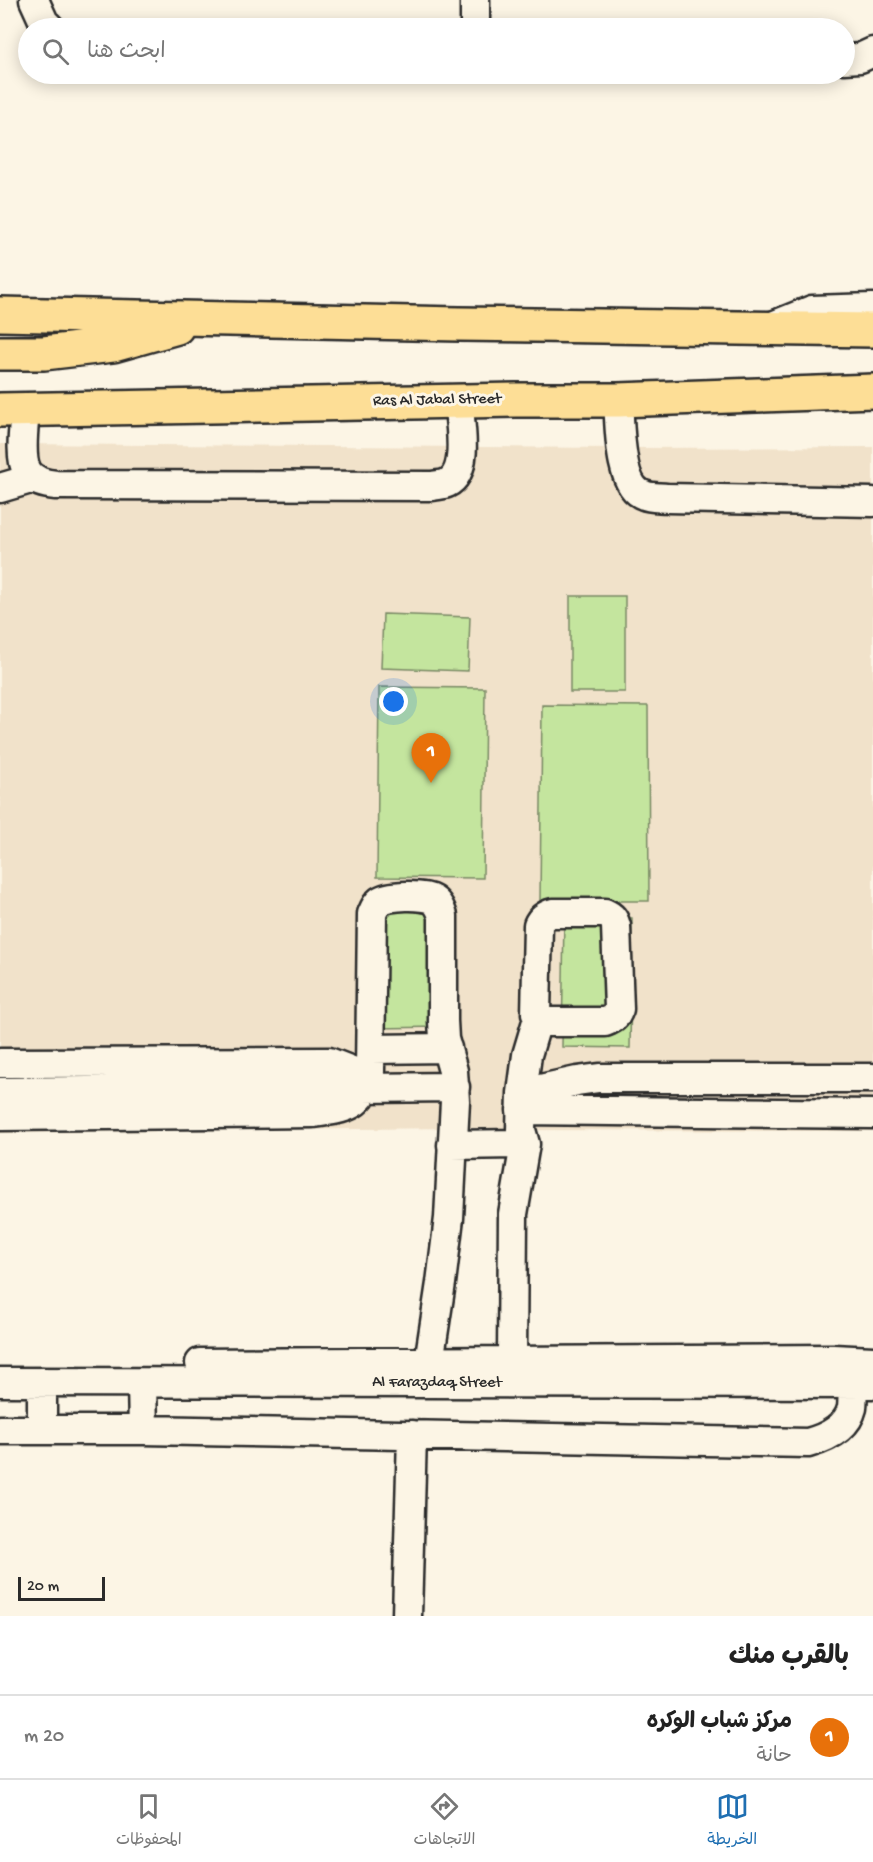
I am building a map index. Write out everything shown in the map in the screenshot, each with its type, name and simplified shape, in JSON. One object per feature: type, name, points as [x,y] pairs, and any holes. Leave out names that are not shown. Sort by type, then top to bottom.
[{"type":"main road","points":[[0,314],[873,330]]},
{"type":"main road","points":[[0,353],[44,353],[113,345],[208,318]]},
{"type":"main road","name":"Ras Al Jabal Street","points":[[12,410],[618,400],[873,391]]},
{"type":"street","points":[[34,0],[42,18]]},
{"type":"street","points":[[475,0],[475,18]]},
{"type":"street","points":[[855,58],[873,52]]},
{"type":"street","points":[[764,329],[812,310],[873,308]]},
{"type":"street","points":[[618,400],[627,478],[633,488],[642,495],[667,498],[873,502]]},
{"type":"street","points":[[12,410],[27,472],[44,484],[432,486],[447,483],[456,475],[461,463],[458,401]]},
{"type":"street","points":[[0,488],[34,478]]},
{"type":"street","points":[[0,1116],[313,1113],[352,1103],[368,1088],[371,1049],[372,914],[375,906],[388,898],[418,896],[434,900],[443,916],[443,1021],[455,1087],[455,1114],[449,1218],[429,1362]]},
{"type":"street","points":[[512,1361],[513,1214],[527,1055],[538,1018]]},
{"type":"street","points":[[371,1049],[447,1048]]},
{"type":"street","points":[[0,1063],[329,1062],[352,1071],[368,1088]]},
{"type":"street","points":[[452,1145],[522,1119],[577,1081],[599,1078],[873,1078]]},
{"type":"street","points":[[0,1092],[455,1087]]},
{"type":"street","points":[[522,1119],[873,1114]]},
{"type":"street","name":"Al Farazdaq Street","points":[[0,1364],[833,1359],[873,1361]]},
{"type":"street","name":"Al Farazdaq Street","points":[[0,1382],[863,1384]]},
{"type":"street","points":[[42,1382],[42,1430]]},
{"type":"street","points":[[142,1383],[142,1430]]},
{"type":"street","points":[[0,1430],[142,1430],[808,1443],[822,1439],[844,1422],[863,1384]]},
{"type":"street","points":[[407,1616],[412,1435]]},
{"type":"shaded area","points":[[0,444],[622,448],[873,447],[873,1131],[453,1128],[0,1133]]},
{"type":"green space","points":[[570,596],[625,596],[625,692],[570,692]]},
{"type":"green space","points":[[383,614],[470,617],[468,671],[381,668]]},
{"type":"green space","points":[[379,687],[485,688],[483,878],[377,877]]},
{"type":"green space","points":[[542,705],[648,706],[649,901],[540,901]]},
{"type":"green space","points":[[440,910],[440,1027],[377,1028],[375,911]]},
{"type":"green space","points":[[564,917],[632,918],[630,1048],[562,1047]]},
{"type":"place","name":"مركز شباب الوكره","points":[[431,783]]}]
